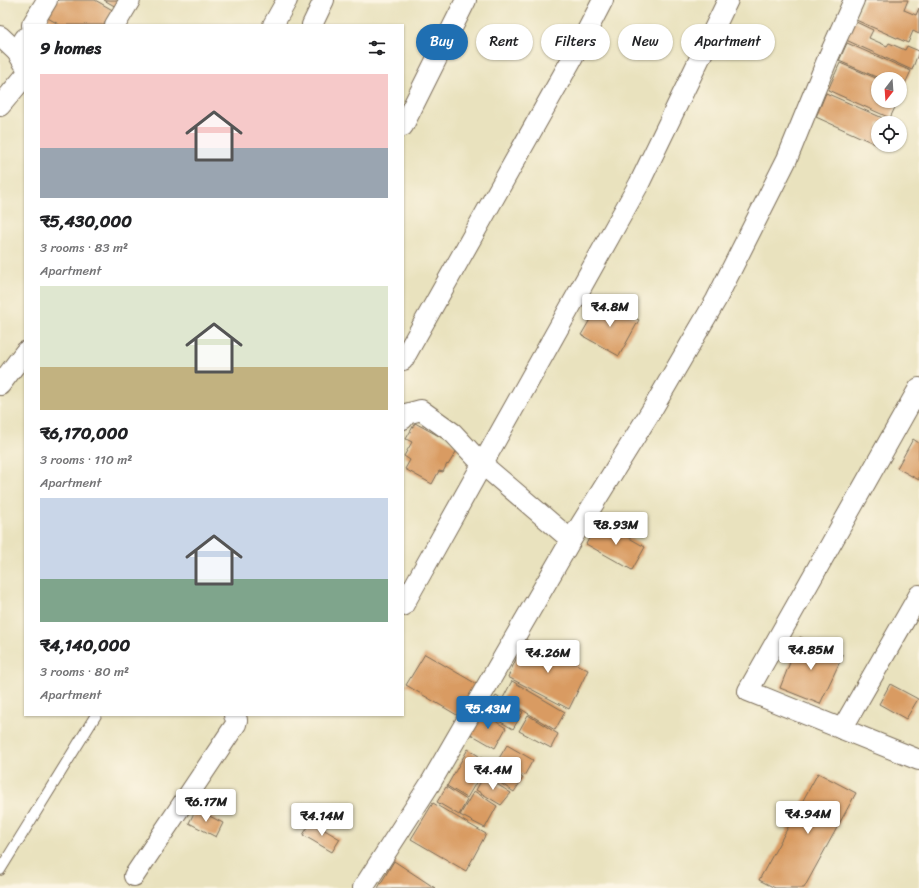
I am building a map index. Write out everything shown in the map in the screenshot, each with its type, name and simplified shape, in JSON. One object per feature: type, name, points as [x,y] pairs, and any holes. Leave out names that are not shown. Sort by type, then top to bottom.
[{"type":"street","points":[[33,24],[47,0]]},
{"type":"street","points":[[116,24],[130,0]]},
{"type":"street","points":[[274,24],[287,0]]},
{"type":"street","points":[[312,24],[324,0]]},
{"type":"street","points":[[404,124],[466,0]]},
{"type":"street","points":[[404,358],[577,50],[603,0]]},
{"type":"street","points":[[404,604],[639,184],[728,0]]},
{"type":"street","points":[[363,888],[430,784],[571,540],[595,504],[686,353],[739,255],[787,159],[828,58],[854,0]]},
{"type":"street","points":[[0,36],[20,47]]},
{"type":"street","points":[[0,106],[24,77]]},
{"type":"street","points":[[0,385],[24,353]]},
{"type":"street","points":[[919,388],[748,691],[919,760]]},
{"type":"street","points":[[404,417],[406,414],[421,410],[453,433],[482,464],[571,540]]},
{"type":"street","points":[[842,729],[919,595]]},
{"type":"street","points":[[134,876],[236,724],[237,720],[235,716]]},
{"type":"lane","points":[[0,870],[95,716]]},
{"type":"building","points":[[54,0],[95,0],[116,12],[109,24],[58,24],[46,17]]},
{"type":"building","points":[[104,0],[123,0],[118,8]]},
{"type":"building","points":[[865,0],[908,0],[904,10],[916,15],[919,8],[919,34],[913,31],[908,43],[856,20]]},
{"type":"building","points":[[854,21],[873,30],[869,38],[887,46],[889,43],[905,50],[907,46],[919,51],[912,70],[846,40]]},
{"type":"building","points":[[847,43],[911,71],[907,80],[907,72],[871,72],[871,75],[839,61]]},
{"type":"building","points":[[840,63],[871,76],[871,108],[895,108],[891,116],[886,116],[828,90]]},
{"type":"building","points":[[826,93],[878,116],[871,116],[871,142],[816,117]]},
{"type":"building","points":[[602,299],[639,320],[619,356],[581,335]]},
{"type":"building","points":[[415,423],[459,447],[443,472],[439,471],[432,484],[405,469],[410,460],[404,456],[412,442],[406,439]]},
{"type":"building","points":[[913,439],[919,443],[919,480],[897,468]]},
{"type":"building","points":[[599,521],[645,547],[632,570],[586,544]]},
{"type":"building","points":[[800,637],[843,655],[820,704],[780,688]]},
{"type":"building","points":[[525,639],[588,670],[569,709],[508,677]]},
{"type":"building","points":[[425,654],[480,686],[462,718],[406,685]]},
{"type":"building","points":[[512,681],[565,712],[555,730],[503,698]]},
{"type":"building","points":[[890,684],[918,699],[906,719],[879,704]]},
{"type":"building","points":[[496,696],[523,712],[513,729],[485,713]]},
{"type":"building","points":[[481,712],[506,728],[495,748],[469,733]]},
{"type":"building","points":[[528,715],[558,734],[551,748],[519,731]]},
{"type":"building","points":[[507,745],[533,760],[524,776],[498,760]]},
{"type":"building","points":[[468,749],[488,762],[467,798],[447,786]]},
{"type":"building","points":[[499,763],[523,778],[514,792],[491,777]]},
{"type":"building","points":[[818,773],[856,793],[804,888],[775,888],[759,880]]},
{"type":"building","points":[[484,776],[511,793],[501,805],[476,790]]},
{"type":"building","points":[[446,787],[467,800],[459,815],[437,802]]},
{"type":"building","points":[[474,791],[497,806],[485,828],[460,815]]},
{"type":"building","points":[[433,803],[486,834],[466,871],[411,839]]},
{"type":"building","points":[[196,809],[223,823],[216,837],[189,823]]},
{"type":"building","points":[[311,822],[340,839],[332,852],[303,835]]},
{"type":"building","points":[[394,861],[435,888],[378,888]]}]
